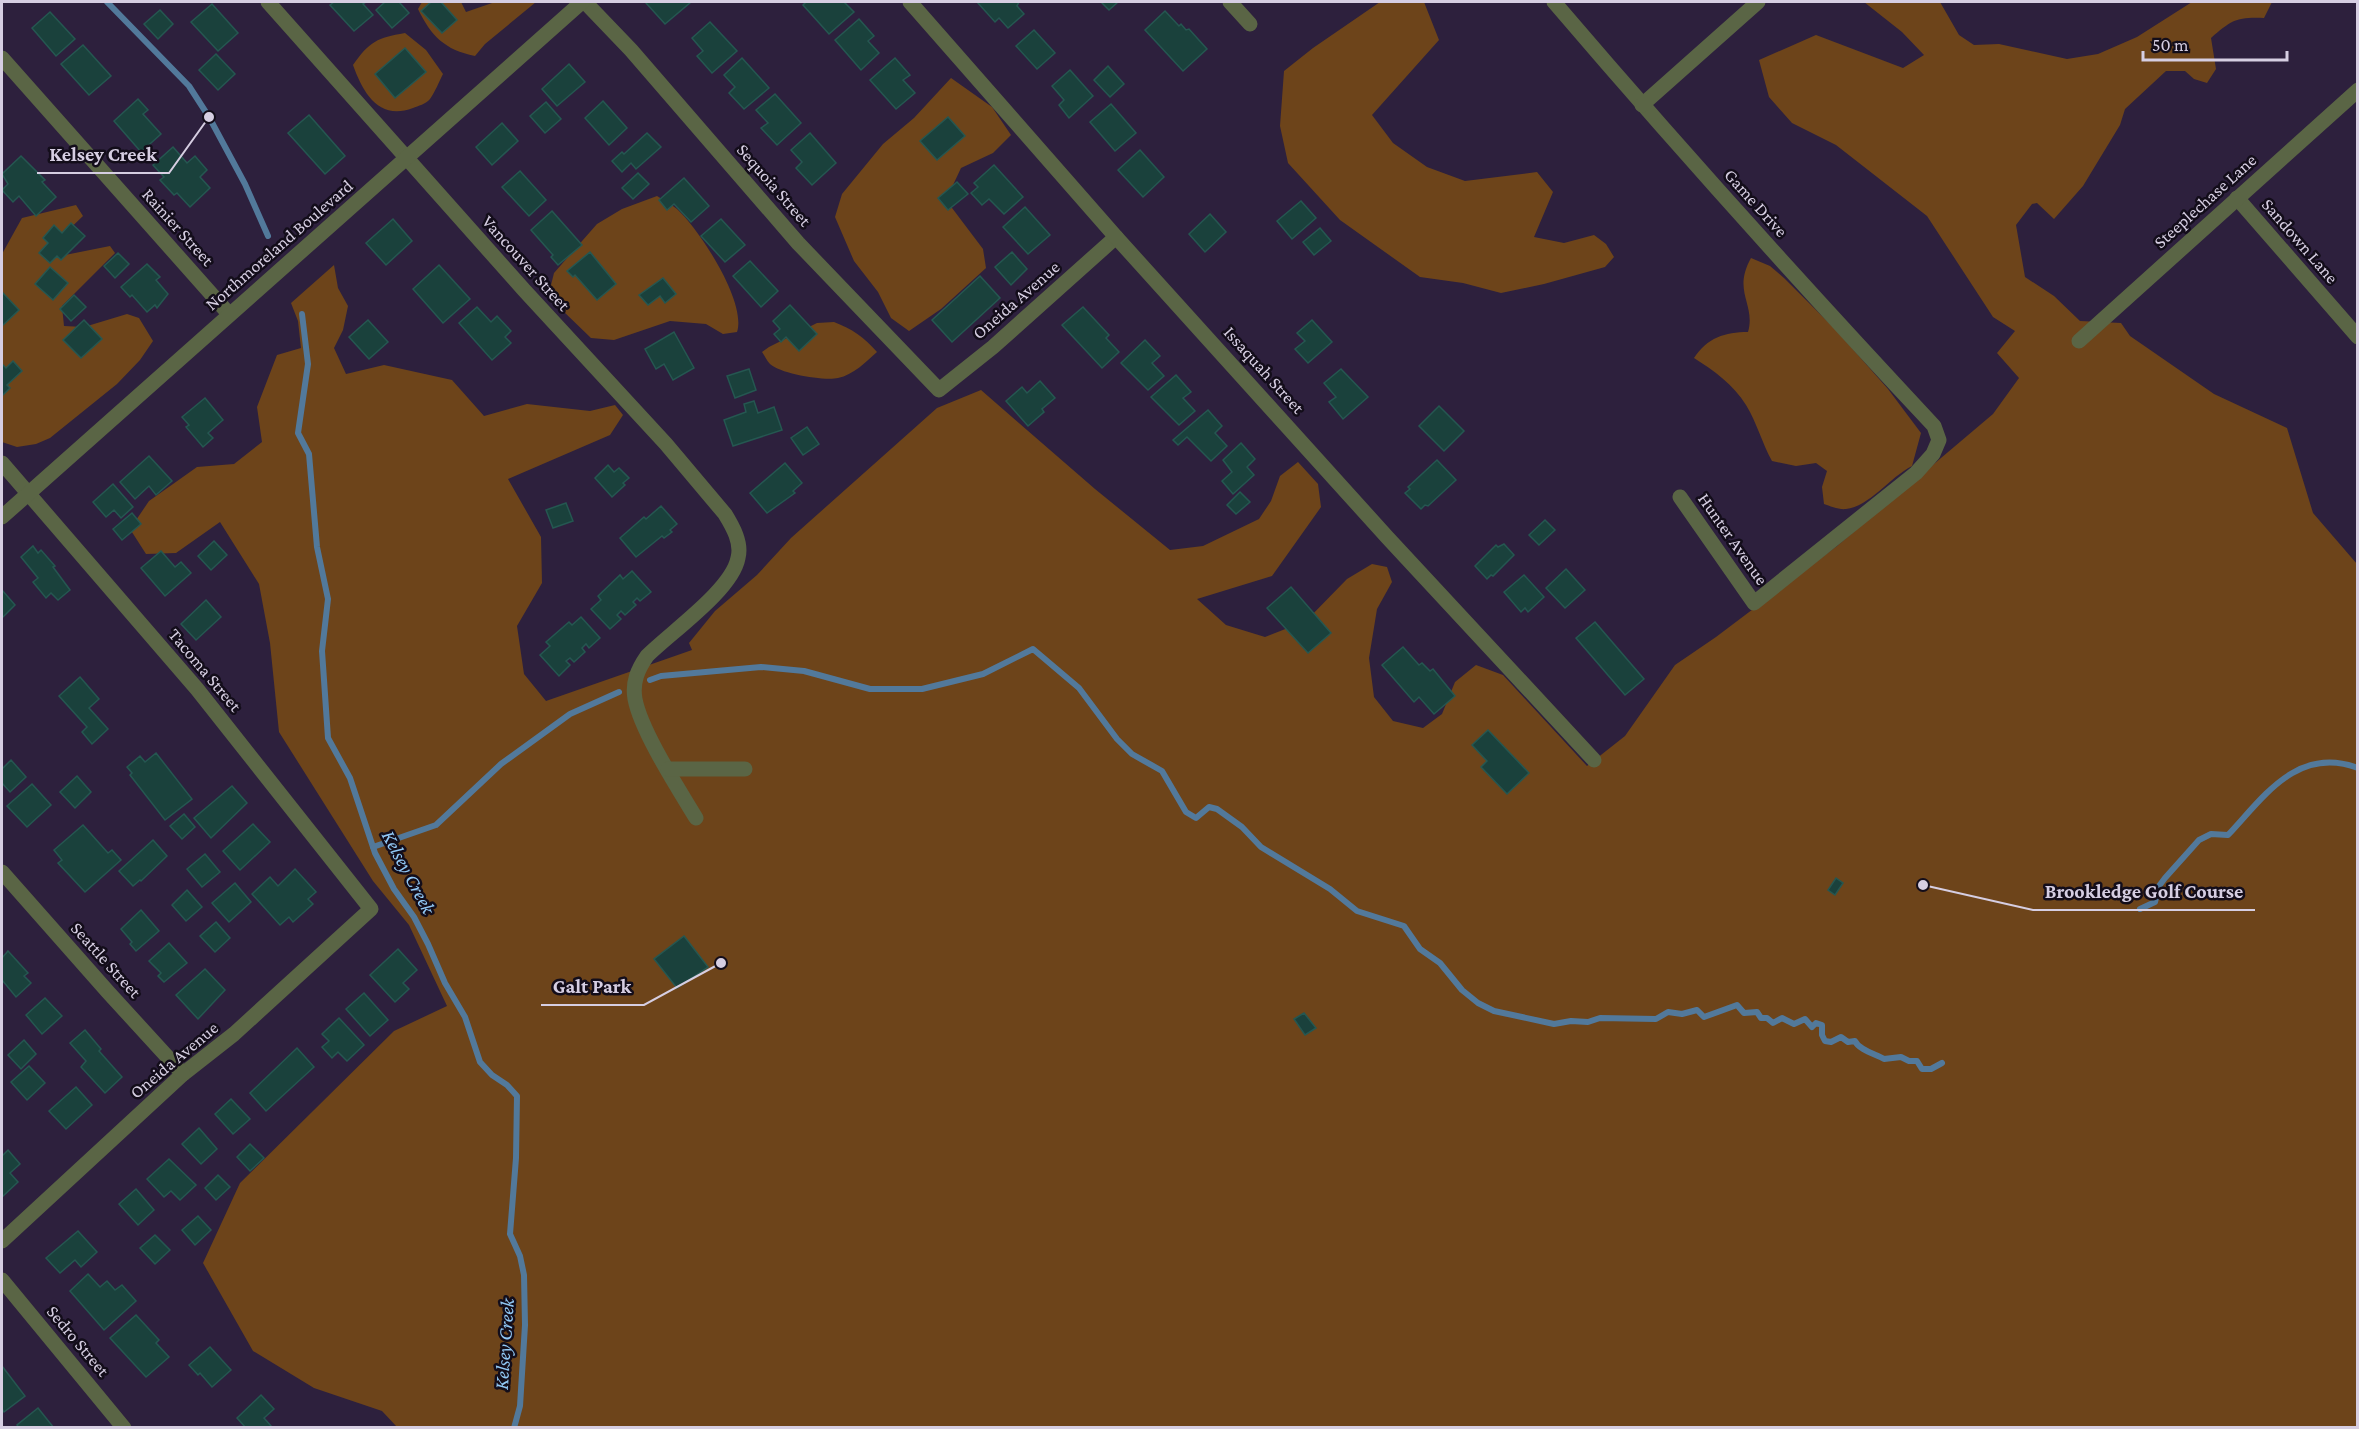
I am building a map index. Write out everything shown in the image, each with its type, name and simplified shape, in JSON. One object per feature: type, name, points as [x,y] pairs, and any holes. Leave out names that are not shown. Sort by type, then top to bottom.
[{"type":"street","name":"Vancouver Street","points":[[268,2],[406,159],[666,444],[725,514],[738,543],[738,558],[730,578],[658,645],[639,666],[634,681],[635,699],[646,728],[668,769]]},
{"type":"street","name":"Northmoreland Boulevard","points":[[2,517],[584,2]]},
{"type":"street","name":"Sequoia Street","points":[[584,2],[631,50],[798,243],[939,390]]},
{"type":"street","name":"Issaquah Street","points":[[910,2],[1116,237],[1387,537],[1594,760]]},
{"type":"street","points":[[1230,2],[1250,24]]},
{"type":"street","name":"Game Drive","points":[[1554,2],[1803,286],[1934,426],[1939,440],[1933,454],[1917,473],[1754,603]]},
{"type":"street","points":[[1642,105],[1758,2]]},
{"type":"street","name":"Rainier Street","points":[[2,58],[229,314]]},
{"type":"street","name":"Steeplechase Lane","points":[[2079,341],[2358,90]]},
{"type":"street","name":"Sandown Lane","points":[[2237,198],[2358,337]]},
{"type":"street","name":"Oneida Avenue","points":[[939,390],[993,347],[1116,237]]},
{"type":"street","name":"Tacoma Street","points":[[2,463],[197,689],[371,909]]},
{"type":"street","name":"Hunter Avenue","points":[[1680,497],[1754,603]]},
{"type":"street","points":[[696,818],[668,769],[745,769]]},
{"type":"street","name":"Seattle Street","points":[[2,872],[108,993],[183,1074]]},
{"type":"street","name":"Oneida Avenue","points":[[2,1241],[183,1074],[234,1034],[371,909]]},
{"type":"street","name":"Sedro Street","points":[[2,1280],[124,1428]]},
{"type":"shaded area","points":[[422,2],[461,2],[466,12],[495,2],[536,2],[485,44],[475,56],[447,46],[434,34],[418,9]]},
{"type":"shaded area","points":[[1380,2],[1424,2],[1439,40],[1372,115],[1393,143],[1427,167],[1465,181],[1537,172],[1553,192],[1534,237],[1564,243],[1594,235],[1606,244],[1614,257],[1605,267],[1501,293],[1463,283],[1420,277],[1340,220],[1288,163],[1280,126],[1284,71]]},
{"type":"shaded area","points":[[1864,2],[1940,2],[1959,35],[1974,45],[1999,44],[2067,59],[2098,54],[2137,37],[2192,2],[2272,2],[2264,18],[2240,19],[2224,27],[2211,38],[2216,69],[2207,83],[2194,79],[2185,71],[2166,71],[2125,109],[2120,125],[2083,186],[2054,219],[2037,203],[2032,204],[2016,225],[2025,277],[2054,296],[2080,321],[2121,323],[2130,336],[2214,394],[2287,428],[2313,513],[2357,564],[2357,1427],[397,1427],[382,1411],[314,1388],[253,1351],[203,1263],[240,1183],[394,1031],[447,1006],[409,925],[373,881],[279,732],[270,643],[259,584],[220,522],[176,553],[146,554],[130,529],[149,501],[197,467],[234,464],[262,442],[257,407],[277,355],[301,348],[298,321],[291,303],[334,265],[338,288],[348,306],[343,330],[334,348],[346,374],[384,365],[452,380],[484,416],[527,404],[590,411],[615,405],[623,415],[610,435],[508,479],[541,537],[542,583],[517,626],[524,674],[546,701],[692,650],[689,643],[715,611],[757,575],[791,538],[937,408],[981,390],[1095,489],[1170,550],[1203,546],[1259,519],[1271,501],[1280,476],[1298,462],[1318,484],[1321,507],[1272,576],[1197,599],[1226,625],[1265,637],[1306,621],[1347,579],[1372,564],[1387,567],[1392,582],[1377,609],[1369,658],[1374,697],[1393,721],[1423,728],[1442,714],[1455,682],[1476,665],[1503,675],[1587,766],[1625,736],[1675,665],[1837,546],[1993,414],[2019,378],[1997,353],[2015,331],[1993,317],[1927,216],[1836,145],[1792,123],[1769,97],[1759,60],[1816,35],[1903,68],[1924,55],[1902,32]]},
{"type":"shaded area","points":[[405,33],[426,50],[443,74],[432,96],[426,102],[413,108],[391,111],[374,102],[367,94],[353,65],[375,42]]},
{"type":"shaded area","points":[[951,78],[992,107],[1011,135],[993,153],[961,168],[946,200],[983,249],[986,268],[941,309],[909,331],[891,318],[878,292],[854,261],[835,217],[842,194],[883,144],[914,118]]},
{"type":"shaded area","points":[[657,196],[675,207],[686,219],[719,267],[735,303],[738,319],[737,332],[723,334],[706,324],[670,321],[614,340],[591,338],[562,310],[549,293],[554,273],[597,224],[622,209]]},
{"type":"shaded area","points":[[76,205],[83,216],[58,240],[65,255],[110,246],[115,253],[62,306],[64,326],[84,327],[127,314],[139,318],[153,341],[140,360],[117,384],[50,438],[36,444],[17,447],[2,442],[2,254],[22,218]]},
{"type":"shaded area","points":[[1751,258],[1770,266],[1835,329],[1888,389],[1921,433],[1912,466],[1855,507],[1840,509],[1824,504],[1822,487],[1827,471],[1816,463],[1796,466],[1772,461],[1741,398],[1723,378],[1694,358],[1717,337],[1748,332],[1750,322],[1744,280]]},
{"type":"shaded area","points":[[834,322],[857,334],[877,352],[849,374],[832,379],[783,371],[770,364],[762,352],[817,323]]},
{"type":"building","points":[[334,2],[366,2],[363,4],[373,15],[354,31],[330,5]]},
{"type":"building","points":[[385,2],[399,2],[409,13],[392,28],[376,10]]},
{"type":"building","points":[[431,2],[441,2],[457,20],[442,33],[421,11]]},
{"type":"building","points":[[647,2],[691,2],[665,24]]},
{"type":"building","points":[[806,2],[844,2],[854,12],[829,34],[803,5]]},
{"type":"building","points":[[977,2],[1019,2],[1017,6],[1024,14],[1008,28],[999,18],[995,22]]},
{"type":"building","points":[[1101,2],[1118,2],[1109,10]]},
{"type":"building","points":[[212,4],[238,33],[218,51],[191,22]]},
{"type":"building","points":[[160,10],[173,24],[158,39],[144,24]]},
{"type":"building","points":[[1165,11],[1179,26],[1181,24],[1186,30],[1189,29],[1207,49],[1183,71],[1145,30]]},
{"type":"building","points":[[50,12],[75,39],[56,56],[32,28]]},
{"type":"building","points":[[859,19],[874,36],[868,41],[879,53],[861,70],[835,40]]},
{"type":"building","points":[[710,22],[737,51],[712,73],[697,56],[703,51],[692,38]]},
{"type":"building","points":[[1034,30],[1055,53],[1037,69],[1016,46]]},
{"type":"building","points":[[83,45],[111,76],[89,95],[61,64]]},
{"type":"building","points":[[405,48],[426,72],[395,98],[375,74]]},
{"type":"building","points":[[216,54],[235,74],[218,90],[199,70]]},
{"type":"building","points":[[742,58],[769,88],[744,109],[729,93],[735,87],[724,75]]},
{"type":"building","points":[[895,58],[910,75],[903,80],[915,93],[896,109],[870,80]]},
{"type":"building","points":[[569,64],[585,82],[557,106],[542,89]]},
{"type":"building","points":[[1108,66],[1124,84],[1110,97],[1094,80]]},
{"type":"building","points":[[1070,70],[1093,96],[1069,118],[1059,105],[1064,100],[1052,86]]},
{"type":"building","points":[[775,94],[801,123],[777,145],[761,128],[768,123],[756,110]]},
{"type":"building","points":[[138,99],[148,110],[143,114],[161,134],[141,152],[114,121]]},
{"type":"building","points":[[603,101],[627,128],[609,145],[585,118]]},
{"type":"building","points":[[546,102],[561,119],[545,133],[530,116]]},
{"type":"building","points":[[1111,104],[1136,133],[1115,151],[1090,122]]},
{"type":"building","points":[[309,115],[345,156],[325,174],[288,133]]},
{"type":"building","points":[[948,117],[965,136],[937,160],[920,141]]},
{"type":"building","points":[[502,123],[518,141],[492,165],[476,147]]},
{"type":"building","points":[[647,133],[661,147],[636,169],[631,163],[622,172],[612,161],[622,152],[624,154]]},
{"type":"building","points":[[810,133],[836,163],[812,185],[796,168],[802,162],[791,150]]},
{"type":"building","points":[[173,147],[187,163],[195,156],[207,170],[200,177],[210,188],[190,207],[160,180],[164,177],[153,165]]},
{"type":"building","points":[[1140,150],[1164,177],[1143,197],[1118,170]]},
{"type":"building","points":[[21,156],[45,180],[42,182],[56,197],[36,216],[19,196],[13,202],[2,190],[8,184],[2,174]]},
{"type":"building","points":[[994,165],[1023,197],[1004,214],[989,199],[982,205],[971,193],[978,187],[974,183]]},
{"type":"building","points":[[520,171],[546,200],[529,216],[502,187]]},
{"type":"building","points":[[638,173],[649,184],[633,199],[622,188]]},
{"type":"building","points":[[684,178],[709,206],[691,222],[674,204],[667,210],[659,200]]},
{"type":"building","points":[[957,182],[968,194],[948,210],[938,198]]},
{"type":"building","points":[[1301,201],[1316,218],[1292,239],[1277,221]]},
{"type":"building","points":[[1025,207],[1050,235],[1028,254],[1003,227]]},
{"type":"building","points":[[552,211],[582,245],[558,265],[551,257],[553,255],[531,230]]},
{"type":"building","points":[[1210,214],[1226,232],[1205,252],[1189,234]]},
{"type":"building","points":[[393,219],[412,241],[386,265],[366,243]]},
{"type":"building","points":[[721,219],[745,245],[725,262],[701,236]]},
{"type":"building","points":[[71,223],[85,236],[61,260],[57,256],[50,263],[39,253],[48,243],[43,238],[54,225],[62,233]]},
{"type":"building","points":[[1320,228],[1331,241],[1314,255],[1303,242]]},
{"type":"building","points":[[590,252],[616,284],[597,300],[575,275],[573,277],[567,271]]},
{"type":"building","points":[[1012,252],[1027,269],[1011,285],[995,267]]},
{"type":"building","points":[[118,253],[129,264],[115,278],[104,266]]},
{"type":"building","points":[[750,261],[778,291],[761,307],[733,276]]},
{"type":"building","points":[[147,264],[160,277],[156,280],[168,294],[157,308],[155,305],[147,312],[132,295],[130,297],[121,287]]},
{"type":"building","points":[[439,265],[470,299],[443,323],[413,289]]},
{"type":"building","points":[[50,267],[68,283],[53,300],[35,284]]},
{"type":"building","points":[[980,276],[1000,298],[952,342],[932,320]]},
{"type":"building","points":[[663,278],[676,294],[665,303],[660,296],[648,305],[639,295]]},
{"type":"building","points":[[3,293],[19,310],[2,326],[2,295]]},
{"type":"building","points":[[74,295],[86,307],[71,321],[60,309]]},
{"type":"building","points":[[790,305],[817,334],[799,351],[786,337],[781,342],[774,334],[780,329],[773,321]]},
{"type":"building","points":[[477,307],[491,322],[497,316],[511,331],[505,337],[511,343],[492,360],[459,323]]},
{"type":"building","points":[[1083,307],[1109,335],[1106,338],[1119,352],[1102,368],[1062,325]]},
{"type":"building","points":[[84,320],[102,339],[81,358],[63,340]]},
{"type":"building","points":[[368,320],[388,342],[369,359],[349,337]]},
{"type":"building","points":[[1312,320],[1332,342],[1308,363],[1295,349],[1305,341],[1297,333]]},
{"type":"building","points":[[674,332],[694,368],[673,380],[664,364],[656,369],[645,349]]},
{"type":"building","points":[[1145,340],[1160,356],[1152,363],[1164,376],[1148,390],[1121,363]]},
{"type":"building","points":[[13,361],[22,371],[7,385],[10,388],[2,396],[2,364],[6,368]]},
{"type":"building","points":[[749,369],[756,390],[735,398],[727,376]]},
{"type":"building","points":[[1341,369],[1368,397],[1343,419],[1329,402],[1336,397],[1324,383]]},
{"type":"building","points":[[1176,375],[1191,392],[1183,398],[1195,411],[1179,425],[1151,397]]},
{"type":"building","points":[[1040,381],[1055,398],[1028,426],[1006,401],[1022,387],[1027,393]]},
{"type":"building","points":[[205,398],[223,420],[208,433],[213,438],[203,447],[186,427],[189,425],[182,417]]},
{"type":"building","points":[[754,401],[758,413],[774,407],[782,430],[733,446],[724,420],[746,412],[744,404]]},
{"type":"building","points":[[1439,406],[1464,431],[1444,451],[1419,426]]},
{"type":"building","points":[[1208,410],[1222,426],[1215,433],[1227,446],[1211,461],[1187,437],[1178,445],[1173,440]]},
{"type":"building","points":[[807,427],[819,444],[803,455],[791,438]]},
{"type":"building","points":[[1241,443],[1255,459],[1247,467],[1254,475],[1233,494],[1222,481],[1232,472],[1223,460]]},
{"type":"building","points":[[149,456],[172,481],[156,495],[149,486],[135,499],[120,482]]},
{"type":"building","points":[[1437,460],[1456,480],[1428,506],[1425,505],[1421,509],[1405,493],[1410,489],[1408,487]]},
{"type":"building","points":[[785,463],[802,483],[793,491],[795,493],[767,513],[750,493]]},
{"type":"building","points":[[608,465],[614,472],[619,468],[629,478],[612,497],[595,478]]},
{"type":"building","points":[[113,484],[133,507],[121,518],[114,510],[106,517],[93,502]]},
{"type":"building","points":[[1240,492],[1250,502],[1236,514],[1227,505]]},
{"type":"building","points":[[566,503],[573,521],[553,528],[546,510]]},
{"type":"building","points":[[661,506],[677,524],[670,530],[672,532],[664,538],[662,536],[636,557],[620,538]]},
{"type":"building","points":[[132,513],[141,524],[122,540],[113,529]]},
{"type":"building","points":[[1545,520],[1555,530],[1539,545],[1529,535]]},
{"type":"building","points":[[214,541],[227,555],[211,570],[198,556]]},
{"type":"building","points":[[1504,544],[1514,555],[1487,579],[1475,566],[1496,545],[1498,547]]},
{"type":"building","points":[[33,546],[38,553],[41,550],[55,566],[53,567],[70,590],[58,600],[51,593],[46,598],[33,582],[38,578],[21,557]]},
{"type":"building","points":[[161,551],[175,567],[181,562],[191,573],[165,596],[141,568]]},
{"type":"building","points":[[1566,569],[1585,590],[1565,608],[1546,588]]},
{"type":"building","points":[[632,571],[651,592],[640,601],[637,598],[633,602],[636,605],[625,615],[621,611],[617,615],[621,619],[610,629],[591,609],[601,600],[598,596],[620,575],[623,579]]},
{"type":"building","points":[[1524,575],[1544,597],[1528,612],[1525,608],[1521,612],[1504,592]]},
{"type":"building","points":[[1291,587],[1331,633],[1308,653],[1267,608]]},
{"type":"building","points":[[2,590],[15,605],[2,618]]},
{"type":"building","points":[[206,600],[221,617],[196,640],[181,624]]},
{"type":"building","points":[[581,617],[600,638],[589,648],[586,644],[582,648],[585,652],[574,662],[570,658],[566,661],[570,665],[559,676],[540,655],[550,646],[546,642],[569,622],[572,625]]},
{"type":"building","points":[[1595,622],[1644,679],[1625,695],[1576,638]]},
{"type":"building","points":[[1403,647],[1419,665],[1422,663],[1430,671],[1433,669],[1455,696],[1434,714],[1419,697],[1414,702],[1382,665]]},
{"type":"building","points":[[80,677],[99,699],[89,708],[108,729],[92,744],[82,732],[87,727],[59,696]]},
{"type":"building","points":[[1488,730],[1529,773],[1507,794],[1481,767],[1487,761],[1472,745]]},
{"type":"building","points":[[156,753],[192,799],[165,820],[130,775],[132,773],[127,767],[140,756],[145,762]]},
{"type":"building","points":[[11,760],[26,777],[10,792],[2,783],[2,769]]},
{"type":"building","points":[[77,776],[91,792],[75,808],[60,792]]},
{"type":"building","points":[[32,784],[51,805],[27,827],[7,806]]},
{"type":"building","points":[[232,786],[247,803],[211,838],[194,818]]},
{"type":"building","points":[[184,814],[195,827],[182,839],[170,826]]},
{"type":"building","points":[[253,824],[270,842],[240,870],[223,851]]},
{"type":"building","points":[[83,825],[108,853],[112,850],[121,860],[85,892],[58,863],[62,860],[54,850]]},
{"type":"building","points":[[153,840],[167,856],[133,886],[119,871]]},
{"type":"building","points":[[205,854],[220,872],[202,887],[187,869]]},
{"type":"building","points":[[295,869],[316,892],[308,899],[313,904],[293,922],[289,917],[280,925],[252,894],[270,877],[278,886]]},
{"type":"building","points":[[1836,878],[1843,883],[1835,895],[1828,890]]},
{"type":"building","points":[[235,883],[251,902],[229,922],[212,903]]},
{"type":"building","points":[[187,890],[202,907],[186,921],[172,905]]},
{"type":"building","points":[[141,910],[159,931],[136,951],[121,929]]},
{"type":"building","points":[[216,922],[230,938],[215,952],[200,936]]},
{"type":"building","points":[[684,936],[708,967],[677,988],[654,959]]},
{"type":"building","points":[[169,943],[187,963],[164,982],[158,976],[161,973],[149,961]]},
{"type":"building","points":[[398,949],[417,970],[403,983],[409,989],[395,1002],[370,975]]},
{"type":"building","points":[[8,951],[28,973],[24,976],[31,983],[16,997],[2,980],[2,958]]},
{"type":"building","points":[[205,969],[225,990],[198,1019],[176,995]]},
{"type":"building","points":[[364,993],[388,1020],[370,1036],[346,1009]]},
{"type":"building","points":[[45,998],[62,1016],[42,1034],[26,1015]]},
{"type":"building","points":[[1304,1013],[1316,1028],[1305,1035],[1294,1019]]},
{"type":"building","points":[[339,1018],[364,1045],[347,1061],[338,1052],[332,1058],[322,1047],[329,1041],[322,1034]]},
{"type":"building","points":[[85,1030],[101,1049],[99,1051],[122,1077],[105,1093],[81,1067],[86,1061],[70,1043]]},
{"type":"building","points":[[24,1040],[36,1054],[21,1069],[8,1055]]},
{"type":"building","points":[[297,1048],[314,1067],[266,1111],[250,1093]]},
{"type":"building","points":[[29,1066],[45,1083],[27,1100],[11,1082]]},
{"type":"building","points":[[76,1087],[92,1105],[66,1129],[49,1111]]},
{"type":"building","points":[[231,1099],[250,1119],[233,1134],[215,1114]]},
{"type":"building","points":[[199,1128],[217,1149],[201,1164],[182,1144]]},
{"type":"building","points":[[250,1144],[264,1158],[250,1171],[237,1157]]},
{"type":"building","points":[[8,1150],[20,1164],[10,1173],[18,1182],[2,1197],[2,1156]]},
{"type":"building","points":[[169,1159],[196,1185],[180,1200],[171,1191],[164,1197],[147,1179]]},
{"type":"building","points":[[218,1175],[230,1187],[216,1200],[205,1188]]},
{"type":"building","points":[[136,1189],[154,1210],[138,1225],[119,1204]]},
{"type":"building","points":[[198,1216],[211,1230],[195,1245],[182,1230]]},
{"type":"building","points":[[78,1231],[97,1252],[81,1267],[75,1260],[60,1273],[46,1258]]},
{"type":"building","points":[[155,1235],[170,1250],[155,1264],[140,1248]]},
{"type":"building","points":[[88,1274],[100,1287],[107,1281],[115,1290],[122,1285],[136,1301],[104,1330],[70,1291]]},
{"type":"building","points":[[136,1315],[159,1340],[156,1343],[169,1357],[146,1377],[110,1338]]},
{"type":"building","points":[[210,1347],[231,1370],[212,1387],[200,1373],[198,1375],[189,1365]]},
{"type":"building","points":[[2,1366],[25,1396],[4,1412],[2,1409]]},
{"type":"building","points":[[261,1395],[274,1409],[264,1418],[272,1427],[246,1428],[237,1418]]},
{"type":"building","points":[[38,1408],[54,1428],[19,1428],[17,1425]]},
{"type":"waterway","name":"Kelsey Creek","points":[[107,2],[189,86],[209,117],[245,184],[268,236]]},
{"type":"waterway","name":"Kelsey Creek","points":[[302,314],[308,364],[298,433],[309,454],[317,547],[328,599],[322,651],[328,738],[350,778],[375,853],[394,889],[414,917],[445,983],[465,1017],[480,1062],[517,1096],[516,1158],[510,1234],[520,1256],[524,1275],[525,1325],[520,1406],[514,1428]]},
{"type":"waterway","points":[[650,680],[661,676],[761,667],[804,671],[870,689],[922,689],[983,674],[1033,649],[1079,688],[1117,739],[1132,754],[1162,771],[1186,812],[1196,818],[1209,807],[1217,809],[1242,827],[1261,847],[1330,889],[1357,911],[1404,926],[1420,949],[1440,963],[1462,990],[1478,1003],[1494,1011],[1554,1024],[1571,1021],[1588,1022],[1600,1018],[1656,1019],[1668,1012],[1682,1014],[1697,1010],[1704,1017],[1737,1005],[1744,1013],[1757,1012],[1761,1018],[1767,1018],[1773,1023],[1782,1018],[1794,1024],[1805,1019],[1812,1027],[1816,1023],[1822,1025],[1822,1035],[1825,1041],[1831,1042],[1841,1037],[1848,1042],[1855,1041],[1864,1049],[1884,1059],[1901,1057],[1909,1061],[1917,1061],[1922,1069],[1931,1069],[1942,1063]]},
{"type":"waterway","points":[[373,847],[436,825],[501,764],[570,714],[619,692]]},
{"type":"waterway","points":[[2140,909],[2155,902],[2159,886],[2199,840],[2211,834],[2228,835],[2268,791],[2283,779],[2299,769],[2317,764],[2336,763],[2358,768]]},
{"type":"place","name":"Kelsey Creek","points":[[209,117]]},
{"type":"place","name":"Brookledge Golf Course","points":[[1923,885]]},
{"type":"place","name":"Galt Park","points":[[721,963]]}]
